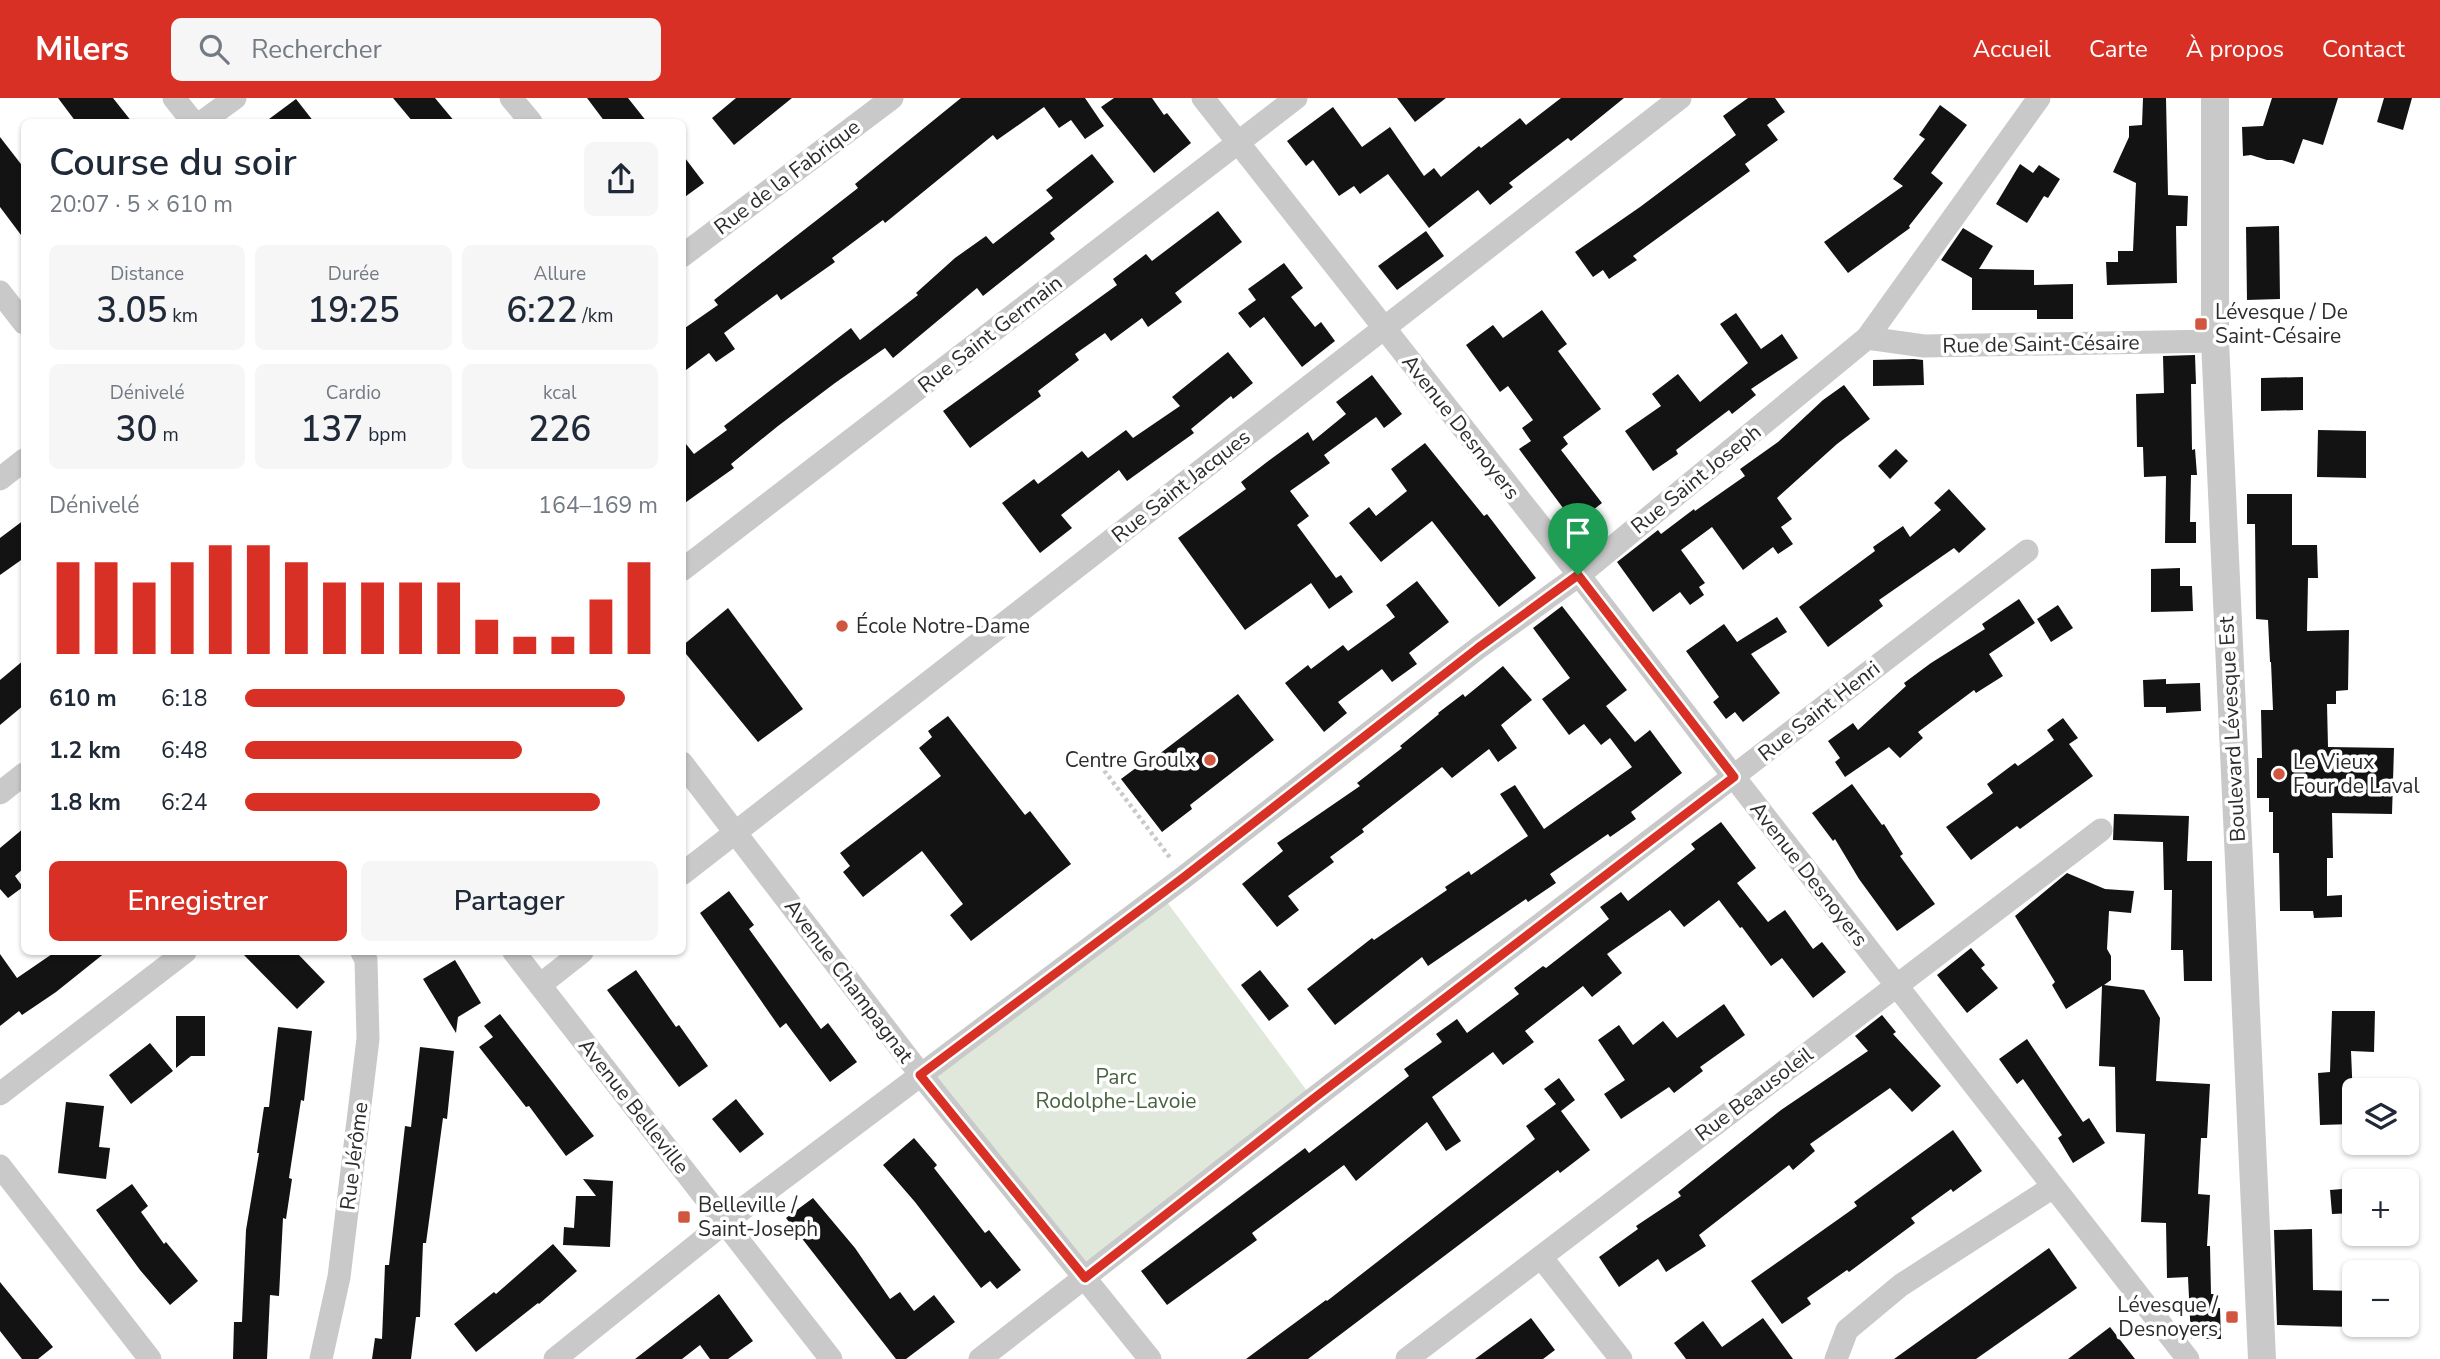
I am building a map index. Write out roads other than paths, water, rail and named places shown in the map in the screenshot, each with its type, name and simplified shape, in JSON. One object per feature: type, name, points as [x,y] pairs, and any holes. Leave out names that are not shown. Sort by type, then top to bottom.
[{"type":"street","points":[[174,98],[191,119]]},
{"type":"street","points":[[206,119],[235,98]]},
{"type":"street","points":[[511,98],[528,119]]},
{"type":"street","name":"Rue de la Fabrique","points":[[686,253],[892,98]]},
{"type":"street","name":"Avenue Desnoyers","points":[[1203,98],[2188,1359]]},
{"type":"street","name":"Rue Saint Germain","points":[[686,567],[1296,98]]},
{"type":"street","name":"Rue Saint Jacques","points":[[686,871],[1681,98]]},
{"type":"street","name":"Rue Saint Joseph","points":[[555,1359],[724,1223],[1184,877],[1457,664],[1578,575],[1867,338],[2039,98]]},
{"type":"street","name":"Boulevard Lévesque Est","points":[[2215,98],[2215,341],[2258,1357]]},
{"type":"street","points":[[0,292],[21,319]]},
{"type":"street","name":"Rue de Saint-Césaire","points":[[1867,338],[1924,346],[2215,341]]},
{"type":"street","points":[[0,479],[21,462]]},
{"type":"street","name":"Rue Saint Henri","points":[[980,1359],[1313,1099],[2027,551]]},
{"type":"street","name":"Avenue Champagnat","points":[[686,768],[920,1075],[1150,1359]]},
{"type":"street","points":[[0,793],[21,776]]},
{"type":"street","name":"Rue Beausoleil","points":[[1407,1359],[2101,830]]},
{"type":"street","points":[[0,1094],[181,955]]},
{"type":"street","name":"Rue Jérôme","points":[[321,1359],[339,1277],[368,1039],[366,960],[364,955]]},
{"type":"street","name":"Avenue Belleville","points":[[516,955],[831,1359]]},
{"type":"street","points":[[540,985],[578,955]]},
{"type":"street","points":[[0,1166],[150,1359]]},
{"type":"street","points":[[1836,1359],[1847,1330],[1901,1285],[2053,1187]]},
{"type":"street","points":[[1541,1257],[1621,1359]]},
{"type":"place","name":"Lévesque / De Saint-Césaire","points":[[2201,324]]},
{"type":"place","name":"École Notre-Dame","points":[[842,626]]},
{"type":"place","name":"Centre Groulx","points":[[1210,760]]},
{"type":"place","name":"Le Vieux Four de Laval","points":[[2279,774]]},
{"type":"place","name":"Belleville / Saint-Joseph","points":[[684,1217]]},
{"type":"place","name":"Lévesque / Desnoyers","points":[[2232,1317]]},
{"type":"park label","name":"Parc Rodolphe-Lavoie","points":[[1116,1089]]}]
